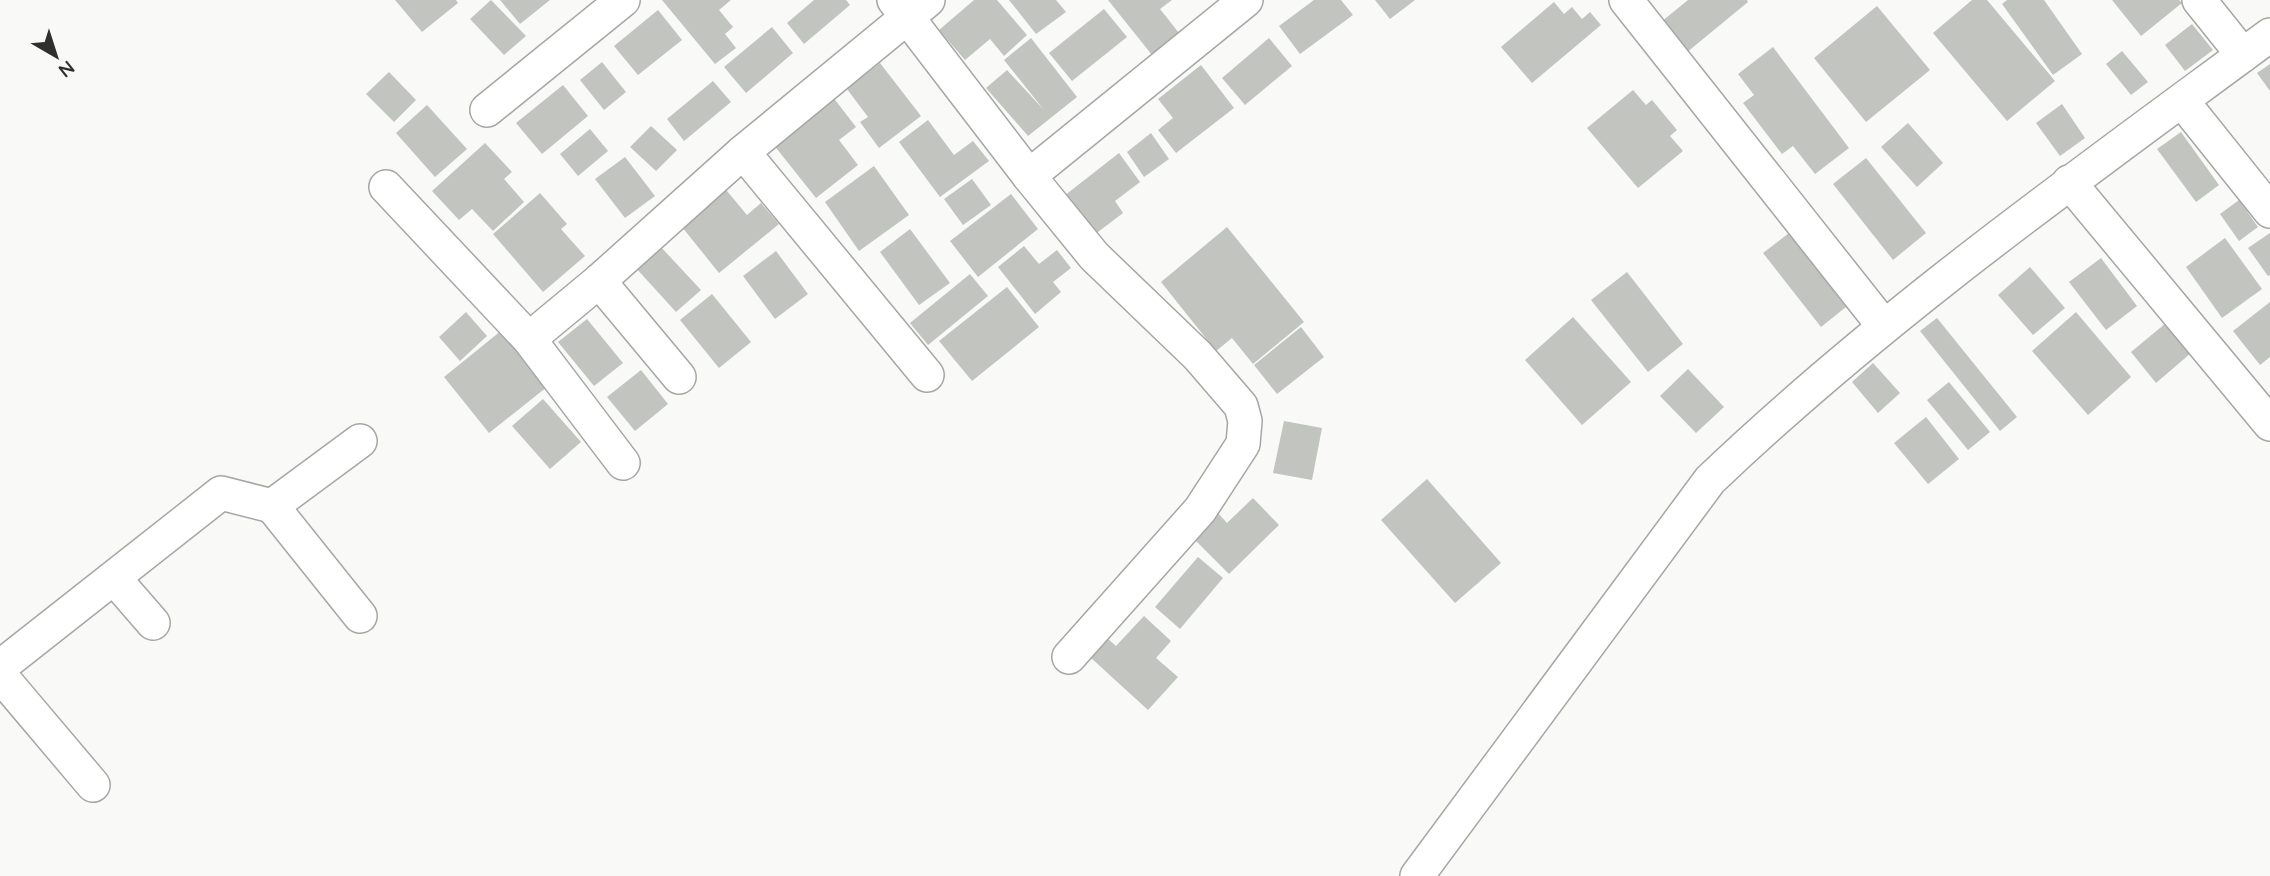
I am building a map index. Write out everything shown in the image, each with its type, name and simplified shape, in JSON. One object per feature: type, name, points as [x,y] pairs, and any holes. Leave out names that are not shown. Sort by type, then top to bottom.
[{"type":"street","points":[[487,110],[623,0]]},
{"type":"street","points":[[1029,176],[1246,0]]},
{"type":"street","points":[[1626,0],[1883,326]]},
{"type":"street","points":[[2199,0],[2243,55]]},
{"type":"street","points":[[528,339],[599,281],[909,6],[1029,176],[1094,256],[1198,356],[1241,407],[1245,421],[1243,444],[1200,510],[1069,657]]},
{"type":"street","points":[[1417,876],[1710,480],[1752,439],[1883,326],[2068,182],[2182,102],[2270,35]]},
{"type":"street","points":[[2182,102],[2270,211]]},
{"type":"street","points":[[743,152],[927,375]]},
{"type":"street","points":[[2068,182],[2270,424]]},
{"type":"street","points":[[386,187],[528,339],[623,463]]},
{"type":"street","points":[[599,281],[679,377]]},
{"type":"street","points":[[272,506],[360,441]]},
{"type":"street","points":[[0,667],[221,493],[272,506],[360,616]]},
{"type":"street","points":[[114,578],[153,623]]},
{"type":"street","points":[[0,675],[93,785]]},
{"type":"building","points":[[395,0],[456,0],[458,3],[422,32]]},
{"type":"building","points":[[491,0],[526,36],[504,55],[470,19]]},
{"type":"building","points":[[500,0],[550,0],[520,24]]},
{"type":"building","points":[[662,0],[731,0],[719,10],[733,27],[725,34],[736,48],[715,64]]},
{"type":"building","points":[[814,0],[846,0],[850,5],[804,44],[787,23]]},
{"type":"building","points":[[974,0],[997,0],[1027,35],[1004,56],[990,39],[965,60],[939,30]]},
{"type":"building","points":[[1009,0],[1056,0],[1066,12],[1036,34]]},
{"type":"building","points":[[1108,0],[1172,0],[1160,9],[1179,33],[1152,55]]},
{"type":"building","points":[[1314,0],[1341,0],[1353,15],[1300,54],[1279,26]]},
{"type":"building","points":[[1375,0],[1415,0],[1390,19]]},
{"type":"building","points":[[1688,0],[1748,2],[1686,53],[1661,22]]},
{"type":"building","points":[[1972,0],[1987,0],[2055,81],[2007,121],[1933,33]]},
{"type":"building","points":[[2007,0],[2044,0],[2082,54],[2053,75],[2002,4]]},
{"type":"building","points":[[2112,0],[2179,0],[2182,3],[2141,36]]},
{"type":"building","points":[[1554,2],[1564,14],[1572,7],[1582,19],[1590,12],[1601,25],[1532,83],[1501,47]]},
{"type":"building","points":[[1877,6],[1930,70],[1866,122],[1814,58]]},
{"type":"building","points":[[1104,9],[1127,37],[1072,81],[1049,53]]},
{"type":"building","points":[[658,10],[682,40],[638,75],[614,46]]},
{"type":"building","points":[[2192,24],[2213,50],[2185,71],[2165,45]]},
{"type":"building","points":[[772,27],[793,53],[746,93],[724,67]]},
{"type":"building","points":[[1031,38],[1077,97],[1028,136],[986,88],[1007,70],[1044,110],[1004,60]]},
{"type":"building","points":[[1269,38],[1292,66],[1245,105],[1222,78]]},
{"type":"building","points":[[1773,47],[1849,148],[1815,174],[1793,146],[1782,154],[1743,103],[1754,95],[1738,74]]},
{"type":"building","points":[[2122,51],[2148,82],[2131,95],[2106,64]]},
{"type":"building","points":[[602,62],[626,92],[604,110],[580,80]]},
{"type":"building","points":[[880,63],[921,116],[879,148],[860,122],[868,117],[847,89]]},
{"type":"building","points":[[2270,64],[2270,91],[2257,73]]},
{"type":"building","points":[[1201,65],[1234,108],[1176,153],[1158,130],[1173,118],[1158,99]]},
{"type":"building","points":[[389,72],[416,100],[394,122],[366,94]]},
{"type":"building","points":[[713,81],[731,102],[684,141],[667,119]]},
{"type":"building","points":[[563,85],[588,116],[542,154],[516,123]]},
{"type":"building","points":[[1633,90],[1646,105],[1652,100],[1677,130],[1670,136],[1683,151],[1638,188],[1587,128]]},
{"type":"building","points":[[829,92],[856,127],[839,140],[858,165],[816,198],[769,139]]},
{"type":"building","points":[[2062,104],[2085,138],[2060,156],[2036,123]]},
{"type":"building","points":[[427,105],[467,149],[435,177],[396,133]]},
{"type":"building","points":[[928,120],[954,155],[973,141],[989,161],[940,197],[899,142]]},
{"type":"building","points":[[1908,123],[1943,163],[1917,187],[1881,147]]},
{"type":"building","points":[[651,126],[677,150],[656,171],[630,147]]},
{"type":"building","points":[[590,129],[608,151],[578,176],[560,154]]},
{"type":"building","points":[[2181,132],[2219,185],[2196,202],[2157,149]]},
{"type":"building","points":[[1151,133],[1169,159],[1144,177],[1127,152]]},
{"type":"building","points":[[485,143],[512,172],[504,179],[524,202],[493,231],[472,209],[459,220],[432,191]]},
{"type":"building","points":[[1119,153],[1140,182],[1115,201],[1123,213],[1094,235],[1064,196]]},
{"type":"building","points":[[625,157],[655,196],[625,218],[595,179]]},
{"type":"building","points":[[1866,158],[1926,233],[1893,260],[1833,184]]},
{"type":"building","points":[[874,166],[909,215],[859,251],[825,202]]},
{"type":"building","points":[[972,179],[991,205],[963,225],[944,199]]},
{"type":"building","points":[[722,185],[747,215],[761,203],[779,224],[719,273],[678,222]]},
{"type":"building","points":[[540,193],[567,224],[561,229],[585,256],[543,292],[493,234]]},
{"type":"building","points":[[1011,194],[1038,229],[978,277],[950,241]]},
{"type":"building","points":[[2239,200],[2258,227],[2239,241],[2220,214]]},
{"type":"building","points":[[1227,227],[1304,322],[1253,364],[1232,338],[1216,351],[1161,282]]},
{"type":"building","points":[[910,229],[950,283],[919,305],[880,252]]},
{"type":"building","points":[[1789,233],[1846,307],[1821,327],[1763,253]]},
{"type":"building","points":[[2270,233],[2270,275],[2268,276],[2248,248]]},
{"type":"building","points":[[2225,238],[2262,289],[2222,318],[2186,267]]},
{"type":"building","points":[[659,245],[701,290],[676,312],[635,267]]},
{"type":"building","points":[[1024,246],[1039,264],[1057,250],[1071,268],[1053,282],[1061,292],[1035,314],[998,267]]},
{"type":"building","points":[[776,251],[808,294],[775,319],[743,276]]},
{"type":"building","points":[[2101,258],[2137,306],[2106,330],[2069,282]]},
{"type":"building","points":[[2030,267],[2065,308],[2033,335],[1998,295]]},
{"type":"building","points":[[1627,272],[1683,344],[1648,372],[1591,300]]},
{"type":"building","points":[[970,274],[988,296],[928,345],[910,323]]},
{"type":"building","points":[[1007,287],[1039,327],[972,381],[939,341]]},
{"type":"building","points":[[712,294],[751,342],[719,368],[680,320]]},
{"type":"building","points":[[2270,302],[2270,357],[2260,365],[2233,331]]},
{"type":"building","points":[[466,312],[487,336],[460,361],[439,337]]},
{"type":"building","points":[[2076,312],[2131,377],[2088,415],[2032,351]]},
{"type":"building","points":[[1573,317],[1631,382],[1582,425],[1525,360]]},
{"type":"building","points":[[1937,318],[2017,417],[2000,431],[1920,331]]},
{"type":"building","points":[[587,319],[623,363],[594,386],[558,342]]},
{"type":"building","points":[[2166,323],[2191,353],[2156,383],[2131,352]]},
{"type":"building","points":[[507,326],[557,379],[489,433],[444,377]]},
{"type":"building","points":[[1301,327],[1324,357],[1277,394],[1254,365]]},
{"type":"building","points":[[1873,363],[1900,393],[1878,413],[1852,382]]},
{"type":"building","points":[[1688,369],[1724,407],[1696,433],[1660,396]]},
{"type":"building","points":[[641,370],[668,404],[635,431],[607,397]]},
{"type":"building","points":[[1949,382],[1990,432],[1968,450],[1927,400]]},
{"type":"building","points":[[543,399],[581,442],[550,469],[512,426]]},
{"type":"building","points":[[1926,417],[1959,459],[1928,484],[1894,443]]},
{"type":"building","points":[[1284,421],[1322,428],[1312,480],[1273,473]]},
{"type":"building","points":[[1427,479],[1501,563],[1455,603],[1381,520]]},
{"type":"building","points":[[1253,498],[1279,525],[1229,574],[1192,537],[1218,513],[1227,523]]},
{"type":"building","points":[[1198,557],[1223,578],[1180,629],[1155,607]]},
{"type":"building","points":[[1144,616],[1171,641],[1156,658],[1178,677],[1148,710],[1090,657],[1107,638],[1116,646]]}]
